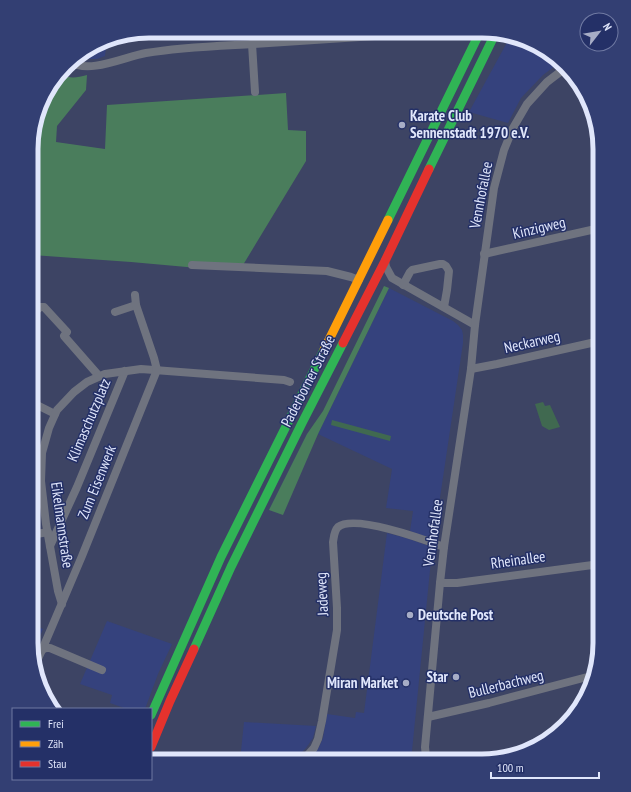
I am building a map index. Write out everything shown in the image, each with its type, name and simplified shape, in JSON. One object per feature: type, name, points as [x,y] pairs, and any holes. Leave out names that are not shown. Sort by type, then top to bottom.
[{"type":"main road","name":"Paderborner Straße","points":[[152,713],[221,557],[477,38]]},
{"type":"main road","name":"Paderborner Straße","points":[[152,745],[170,701],[238,554],[302,423],[385,261],[493,39]]},
{"type":"street","points":[[77,65],[95,66],[147,53],[209,46],[344,38]]},
{"type":"street","points":[[252,44],[255,92]]},
{"type":"street","name":"Vennhofallee","points":[[424,747],[444,547],[471,369],[475,324],[494,188],[504,150],[513,128],[531,99],[561,72]]},
{"type":"street","name":"Kinzigweg","points":[[484,254],[593,230]]},
{"type":"street","points":[[385,261],[386,267],[392,278],[475,324]]},
{"type":"street","points":[[403,285],[412,270],[443,264],[449,271],[444,307]]},
{"type":"street","points":[[192,265],[327,271],[351,276],[359,280]]},
{"type":"street","points":[[135,295],[136,305],[158,370]]},
{"type":"street","points":[[115,312],[136,305]]},
{"type":"street","points":[[38,309],[44,307],[67,332],[64,336],[99,376]]},
{"type":"street","name":"Neckarweg","points":[[471,369],[593,343]]},
{"type":"street","name":"Eikelmannstraße","points":[[62,604],[58,591],[50,546],[41,481],[41,470],[42,454],[49,428],[57,410],[74,392],[87,382],[99,376],[141,369],[284,380],[290,382]]},
{"type":"street","name":"Zum Eisenwerk","points":[[62,604],[158,370]]},
{"type":"street","name":"Klimaschutzplatz","points":[[50,546],[74,494],[125,371]]},
{"type":"street","points":[[38,405],[55,414]]},
{"type":"street","name":"Jadeweg","points":[[309,754],[314,748],[318,739],[337,630],[333,542],[335,532],[338,528],[344,525],[354,524],[380,527],[411,534],[444,547]]},
{"type":"street","points":[[38,534],[48,532]]},
{"type":"street","name":"Rheinallee","points":[[440,583],[457,584],[593,565]]},
{"type":"street","points":[[39,657],[62,604]]},
{"type":"street","points":[[42,650],[50,648],[102,670]]},
{"type":"street","name":"Bullerbachweg","points":[[428,717],[489,703],[588,677]]},
{"type":"street","points":[[422,754],[424,747]]},
{"type":"street","points":[[424,747],[425,754]]},
{"type":"shaded area","points":[[508,41],[531,49],[555,66],[543,75],[521,98],[508,123],[469,112]]},
{"type":"shaded area","points":[[106,46],[105,56],[97,59],[85,58]]},
{"type":"shaded area","points":[[389,288],[453,321],[462,330],[463,335],[434,538],[429,538],[410,531],[413,511],[386,508],[392,469],[318,434]]},
{"type":"shaded area","points":[[387,533],[429,546],[432,550],[412,754],[312,754],[319,747],[323,738],[327,714],[355,718],[356,712],[364,713]]},
{"type":"shaded area","points":[[107,621],[172,644],[158,674],[145,708],[124,708],[110,703],[112,695],[80,684]]},
{"type":"shaded area","points":[[38,627],[43,629],[38,640]]},
{"type":"shaded area","points":[[244,722],[316,726],[313,738],[300,754],[241,754]]},
{"type":"green space","points":[[87,75],[86,90],[57,126],[56,142],[105,149],[107,105],[286,93],[288,130],[306,131],[306,161],[243,265],[209,269],[38,255],[38,149],[40,127],[46,107],[61,81],[66,76],[73,78]]},
{"type":"green space","points":[[384,286],[389,288],[318,434],[283,515],[269,510],[307,434],[323,411]]},
{"type":"green space","points":[[543,402],[545,406],[550,405],[560,427],[549,430],[542,426],[535,404]]},
{"type":"green space","points":[[332,420],[391,436],[390,441],[331,425]]},
{"type":"green space","points":[[514,749],[495,753],[498,752]]},
{"type":"traffic: fast","points":[[388,220],[477,38]]},
{"type":"traffic: fast","points":[[429,169],[493,39]]},
{"type":"traffic: fast","points":[[194,649],[231,567],[343,343]]},
{"type":"traffic: fast","points":[[152,713],[221,557],[324,350]]},
{"type":"traffic: slow","points":[[324,350],[388,220]]},
{"type":"traffic: jam","points":[[343,343],[385,261],[429,169]]},
{"type":"traffic: jam","points":[[152,745],[194,649]]},
{"type":"place","name":"Karate Club Sennenstadt 1970 e.V.","points":[[402,125]]},
{"type":"place","name":"Deutsche Post","points":[[410,615]]},
{"type":"place","name":"Star","points":[[456,677]]},
{"type":"place","name":"Miran Market","points":[[406,683]]}]
